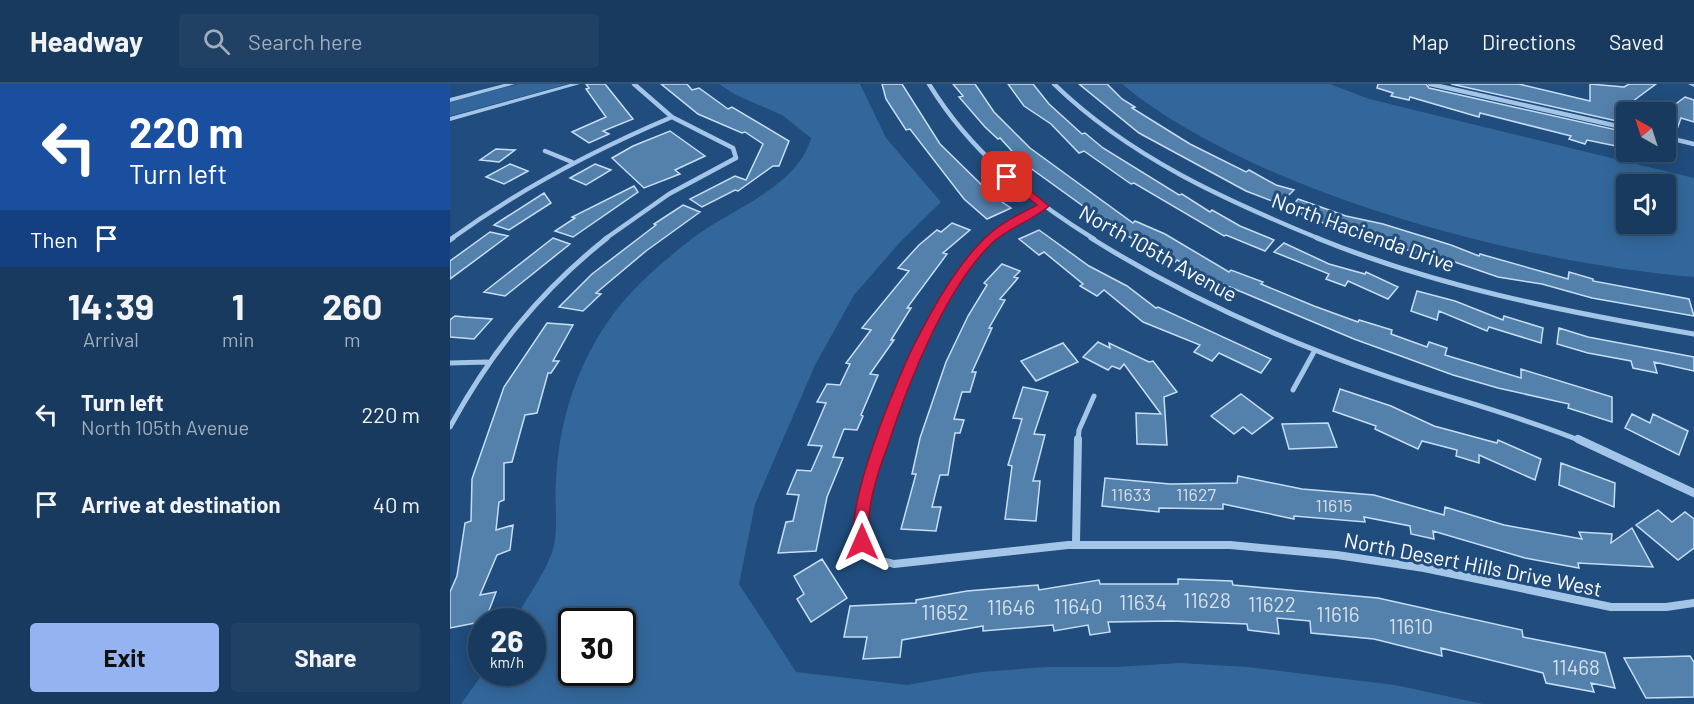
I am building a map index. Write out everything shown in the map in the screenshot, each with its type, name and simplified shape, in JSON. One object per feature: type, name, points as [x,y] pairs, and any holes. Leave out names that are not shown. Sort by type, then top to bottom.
[{"type":"street","points":[[450,100],[512,84]]},
{"type":"street","points":[[450,119],[577,84]]},
{"type":"street","points":[[450,426],[487,362],[549,288],[602,242],[660,200],[736,158],[733,148],[672,117],[634,84]]},
{"type":"street","name":"North 105th Avenue","points":[[929,84],[940,105],[988,162],[1044,206],[1090,237],[1170,284],[1315,350],[1410,385],[1556,431],[1633,462],[1694,493]]},
{"type":"street","name":"North Hacienda Drive","points":[[1054,84],[1090,117],[1152,159],[1228,200],[1310,235],[1428,276],[1493,294],[1599,318],[1694,334]]},
{"type":"street","points":[[1430,84],[1616,126]]},
{"type":"street","points":[[450,240],[497,207],[572,162],[672,117]]},
{"type":"street","points":[[1676,140],[1694,144]]},
{"type":"street","points":[[545,151],[572,162]]},
{"type":"street","name":"North Desert Hills Drive West","points":[[1044,206],[1009,224],[987,242],[958,280],[921,344],[880,446],[861,516],[860,533],[866,550],[873,558],[894,564],[1076,543],[1282,548],[1473,577],[1597,607],[1652,609],[1694,603]]},
{"type":"street","points":[[1293,390],[1315,350]]},
{"type":"street","points":[[450,363],[487,362]]},
{"type":"street","points":[[1076,543],[1076,463],[1079,430],[1094,396]]},
{"type":"shaded area","points":[[518,84],[568,84],[450,116],[450,102]]},
{"type":"shaded area","points":[[719,84],[860,84],[886,138],[941,202],[901,241],[854,295],[815,365],[755,504],[739,584],[796,672],[907,685],[981,672],[1047,667],[1117,667],[1180,663],[1247,667],[1395,685],[1483,704],[461,704],[474,686],[546,686],[546,608],[522,608],[541,576],[553,549],[561,436],[580,372],[601,332],[641,282],[708,227],[778,184],[804,155],[811,138],[782,115],[736,95]]},
{"type":"shaded area","points":[[1122,84],[1330,84],[1369,99],[1616,159],[1616,162],[1628,162],[1694,178],[1694,277],[1626,269],[1473,239],[1317,190],[1244,159],[1178,123]]},
{"type":"building","points":[[586,84],[605,84],[633,119],[603,131],[609,134],[589,143],[572,132],[606,117],[586,89],[589,88]]},
{"type":"building","points":[[661,84],[687,84],[692,90],[699,88],[728,109],[732,107],[789,141],[779,166],[773,166],[738,191],[735,190],[702,207],[690,199],[735,176],[746,180],[763,144],[745,132],[742,133],[698,114]]},
{"type":"building","points":[[882,84],[902,84],[940,144],[992,195],[1011,208],[987,219],[964,199],[910,129],[906,130],[886,99]]},
{"type":"building","points":[[953,84],[975,84],[994,112],[1030,148],[1133,223],[1135,221],[1165,234],[1229,272],[1231,270],[1263,282],[1261,284],[1358,322],[1359,320],[1392,330],[1391,334],[1427,347],[1429,342],[1447,348],[1445,355],[1521,378],[1521,369],[1612,397],[1612,422],[1568,408],[1569,404],[1453,375],[1354,339],[1213,280],[1177,260],[1175,262],[1115,229],[1022,162],[1000,138],[998,139],[985,127],[959,97],[963,96]]},
{"type":"building","points":[[1008,84],[1033,84],[1049,104],[1082,134],[1085,133],[1103,148],[1210,212],[1212,210],[1240,226],[1274,240],[1265,251],[1224,236],[1134,183],[1131,184],[1084,151],[1079,153],[1051,124],[1024,106]]},
{"type":"building","points":[[1079,84],[1107,84],[1122,99],[1135,107],[1132,108],[1190,144],[1246,172],[1249,170],[1276,185],[1294,190],[1280,204],[1246,191],[1139,133]]},
{"type":"building","points":[[1378,84],[1426,84],[1429,88],[1616,130],[1616,146],[1587,140],[1585,144],[1569,139],[1571,136],[1480,113],[1479,117],[1410,97],[1409,100],[1391,96],[1393,93],[1377,88]]},
{"type":"building","points":[[1451,84],[1519,84],[1590,101],[1590,84],[1624,87],[1629,84],[1656,84],[1632,102],[1616,102],[1616,121]]},
{"type":"building","points":[[1685,97],[1694,100],[1694,122],[1681,118],[1676,132],[1676,104]]},
{"type":"building","points":[[670,131],[705,156],[675,170],[680,174],[644,188],[612,158],[633,146]]},
{"type":"building","points":[[496,149],[515,150],[499,162],[480,160]]},
{"type":"building","points":[[510,164],[528,171],[504,184],[486,177]]},
{"type":"building","points":[[595,164],[611,170],[586,185],[570,178]]},
{"type":"building","points":[[634,186],[638,192],[573,237],[555,231],[575,218],[572,217]]},
{"type":"building","points":[[544,193],[551,203],[509,230],[494,225]]},
{"type":"building","points":[[1298,199],[1346,216],[1383,224],[1451,245],[1479,256],[1480,254],[1568,279],[1569,272],[1593,279],[1593,281],[1689,299],[1694,316],[1592,298],[1542,284],[1498,277],[1446,259],[1445,262],[1326,224],[1289,209]]},
{"type":"building","points":[[683,205],[700,212],[646,251],[596,293],[601,294],[583,311],[559,307],[592,274],[656,225],[654,224]]},
{"type":"building","points":[[952,223],[970,230],[943,253],[947,254],[907,308],[911,308],[891,340],[894,340],[870,374],[878,375],[857,430],[844,429],[833,457],[843,458],[827,497],[816,551],[778,553],[786,522],[793,521],[799,495],[787,494],[797,470],[811,471],[822,446],[808,445],[826,403],[817,402],[827,384],[840,385],[850,364],[846,363],[871,330],[862,328],[909,271],[898,268],[919,245],[937,230],[941,232]]},
{"type":"building","points":[[1039,230],[1089,266],[1127,286],[1156,308],[1271,359],[1261,373],[1219,353],[1212,361],[1194,352],[1200,345],[1143,322],[1104,290],[1097,296],[1080,286],[1083,284],[1044,252],[1039,255],[1019,239]]},
{"type":"building","points":[[490,232],[508,236],[450,279],[450,261]]},
{"type":"building","points":[[553,238],[570,244],[505,296],[484,292]]},
{"type":"building","points":[[1284,243],[1329,264],[1365,274],[1366,272],[1398,287],[1388,299],[1348,281],[1345,286],[1326,279],[1329,274],[1274,252]]},
{"type":"building","points":[[1002,264],[1020,271],[1014,277],[1018,278],[1000,299],[1005,300],[989,328],[992,328],[972,372],[976,372],[970,392],[962,392],[954,419],[964,420],[960,433],[955,433],[948,475],[940,475],[932,507],[941,507],[936,531],[901,529],[916,474],[912,474],[920,438],[946,362],[968,316],[987,285],[984,283]]},
{"type":"building","points":[[1417,291],[1455,301],[1503,320],[1504,316],[1543,328],[1541,343],[1489,327],[1487,331],[1439,311],[1437,320],[1411,311]]},
{"type":"building","points":[[455,316],[492,319],[474,339],[450,337],[450,320]]},
{"type":"building","points":[[547,323],[573,325],[553,361],[559,361],[551,373],[548,373],[537,413],[525,415],[512,462],[504,463],[504,500],[499,502],[496,530],[513,525],[510,550],[497,555],[480,595],[496,592],[490,608],[468,608],[468,624],[450,628],[450,592],[457,576],[465,523],[471,521],[472,479],[504,387]]},
{"type":"building","points":[[1559,328],[1588,337],[1694,357],[1694,371],[1654,362],[1657,373],[1633,368],[1631,361],[1588,353],[1557,344]]},
{"type":"building","points":[[1098,342],[1110,348],[1109,343],[1149,362],[1153,361],[1177,392],[1164,397],[1167,445],[1137,444],[1136,413],[1161,414],[1124,364],[1120,369],[1112,366],[1108,370],[1083,357]]},
{"type":"building","points":[[1063,343],[1078,362],[1036,381],[1021,361]]},
{"type":"building","points":[[1023,387],[1048,392],[1034,434],[1045,435],[1033,481],[1040,481],[1036,521],[1005,519],[1012,466],[1008,465],[1022,419],[1013,418]]},
{"type":"building","points":[[1340,389],[1391,406],[1434,426],[1497,443],[1498,440],[1541,459],[1535,480],[1479,455],[1479,463],[1456,456],[1457,450],[1422,441],[1418,449],[1375,429],[1376,426],[1333,411]]},
{"type":"building","points":[[1241,394],[1273,418],[1252,434],[1243,427],[1234,434],[1211,416]]},
{"type":"building","points":[[1632,414],[1650,423],[1653,414],[1688,431],[1679,455],[1625,428]]},
{"type":"building","points":[[1328,423],[1337,447],[1289,449],[1282,424]]},
{"type":"building","points":[[1561,463],[1615,483],[1614,507],[1559,485]]},
{"type":"building","points":[[1238,476],[1302,489],[1374,495],[1444,515],[1445,507],[1504,525],[1582,539],[1579,532],[1612,534],[1611,543],[1632,528],[1653,567],[1578,563],[1579,568],[1525,558],[1433,531],[1434,539],[1411,534],[1410,526],[1364,517],[1365,522],[1294,516],[1294,519],[1223,504],[1223,509],[1159,508],[1159,512],[1102,506],[1105,478],[1170,484],[1237,483]]},
{"type":"building","points":[[1658,510],[1672,522],[1685,512],[1694,519],[1694,548],[1678,560],[1636,525]]},
{"type":"building","points":[[822,559],[847,598],[811,622],[797,599],[804,594],[794,576]]},
{"type":"building","points":[[1178,579],[1232,581],[1233,585],[1378,598],[1522,630],[1523,637],[1605,653],[1615,688],[1591,683],[1594,692],[1546,683],[1543,673],[1441,648],[1442,656],[1374,639],[1311,633],[1310,621],[1277,618],[1279,634],[1248,630],[1247,624],[1172,621],[1108,622],[1110,632],[1090,635],[1088,625],[1054,631],[1053,625],[983,631],[983,626],[902,640],[900,657],[863,659],[867,637],[844,637],[850,606],[916,603],[916,600],[967,591],[1038,585],[1039,590],[1099,580],[1100,584],[1178,584]]},
{"type":"building","points":[[1690,656],[1694,662],[1694,697],[1646,698],[1624,658]]},
{"type":"route","points":[[862,542],[861,516],[880,446],[906,376],[921,344],[958,280],[987,242],[1009,224],[1044,206],[1007,177]]}]
